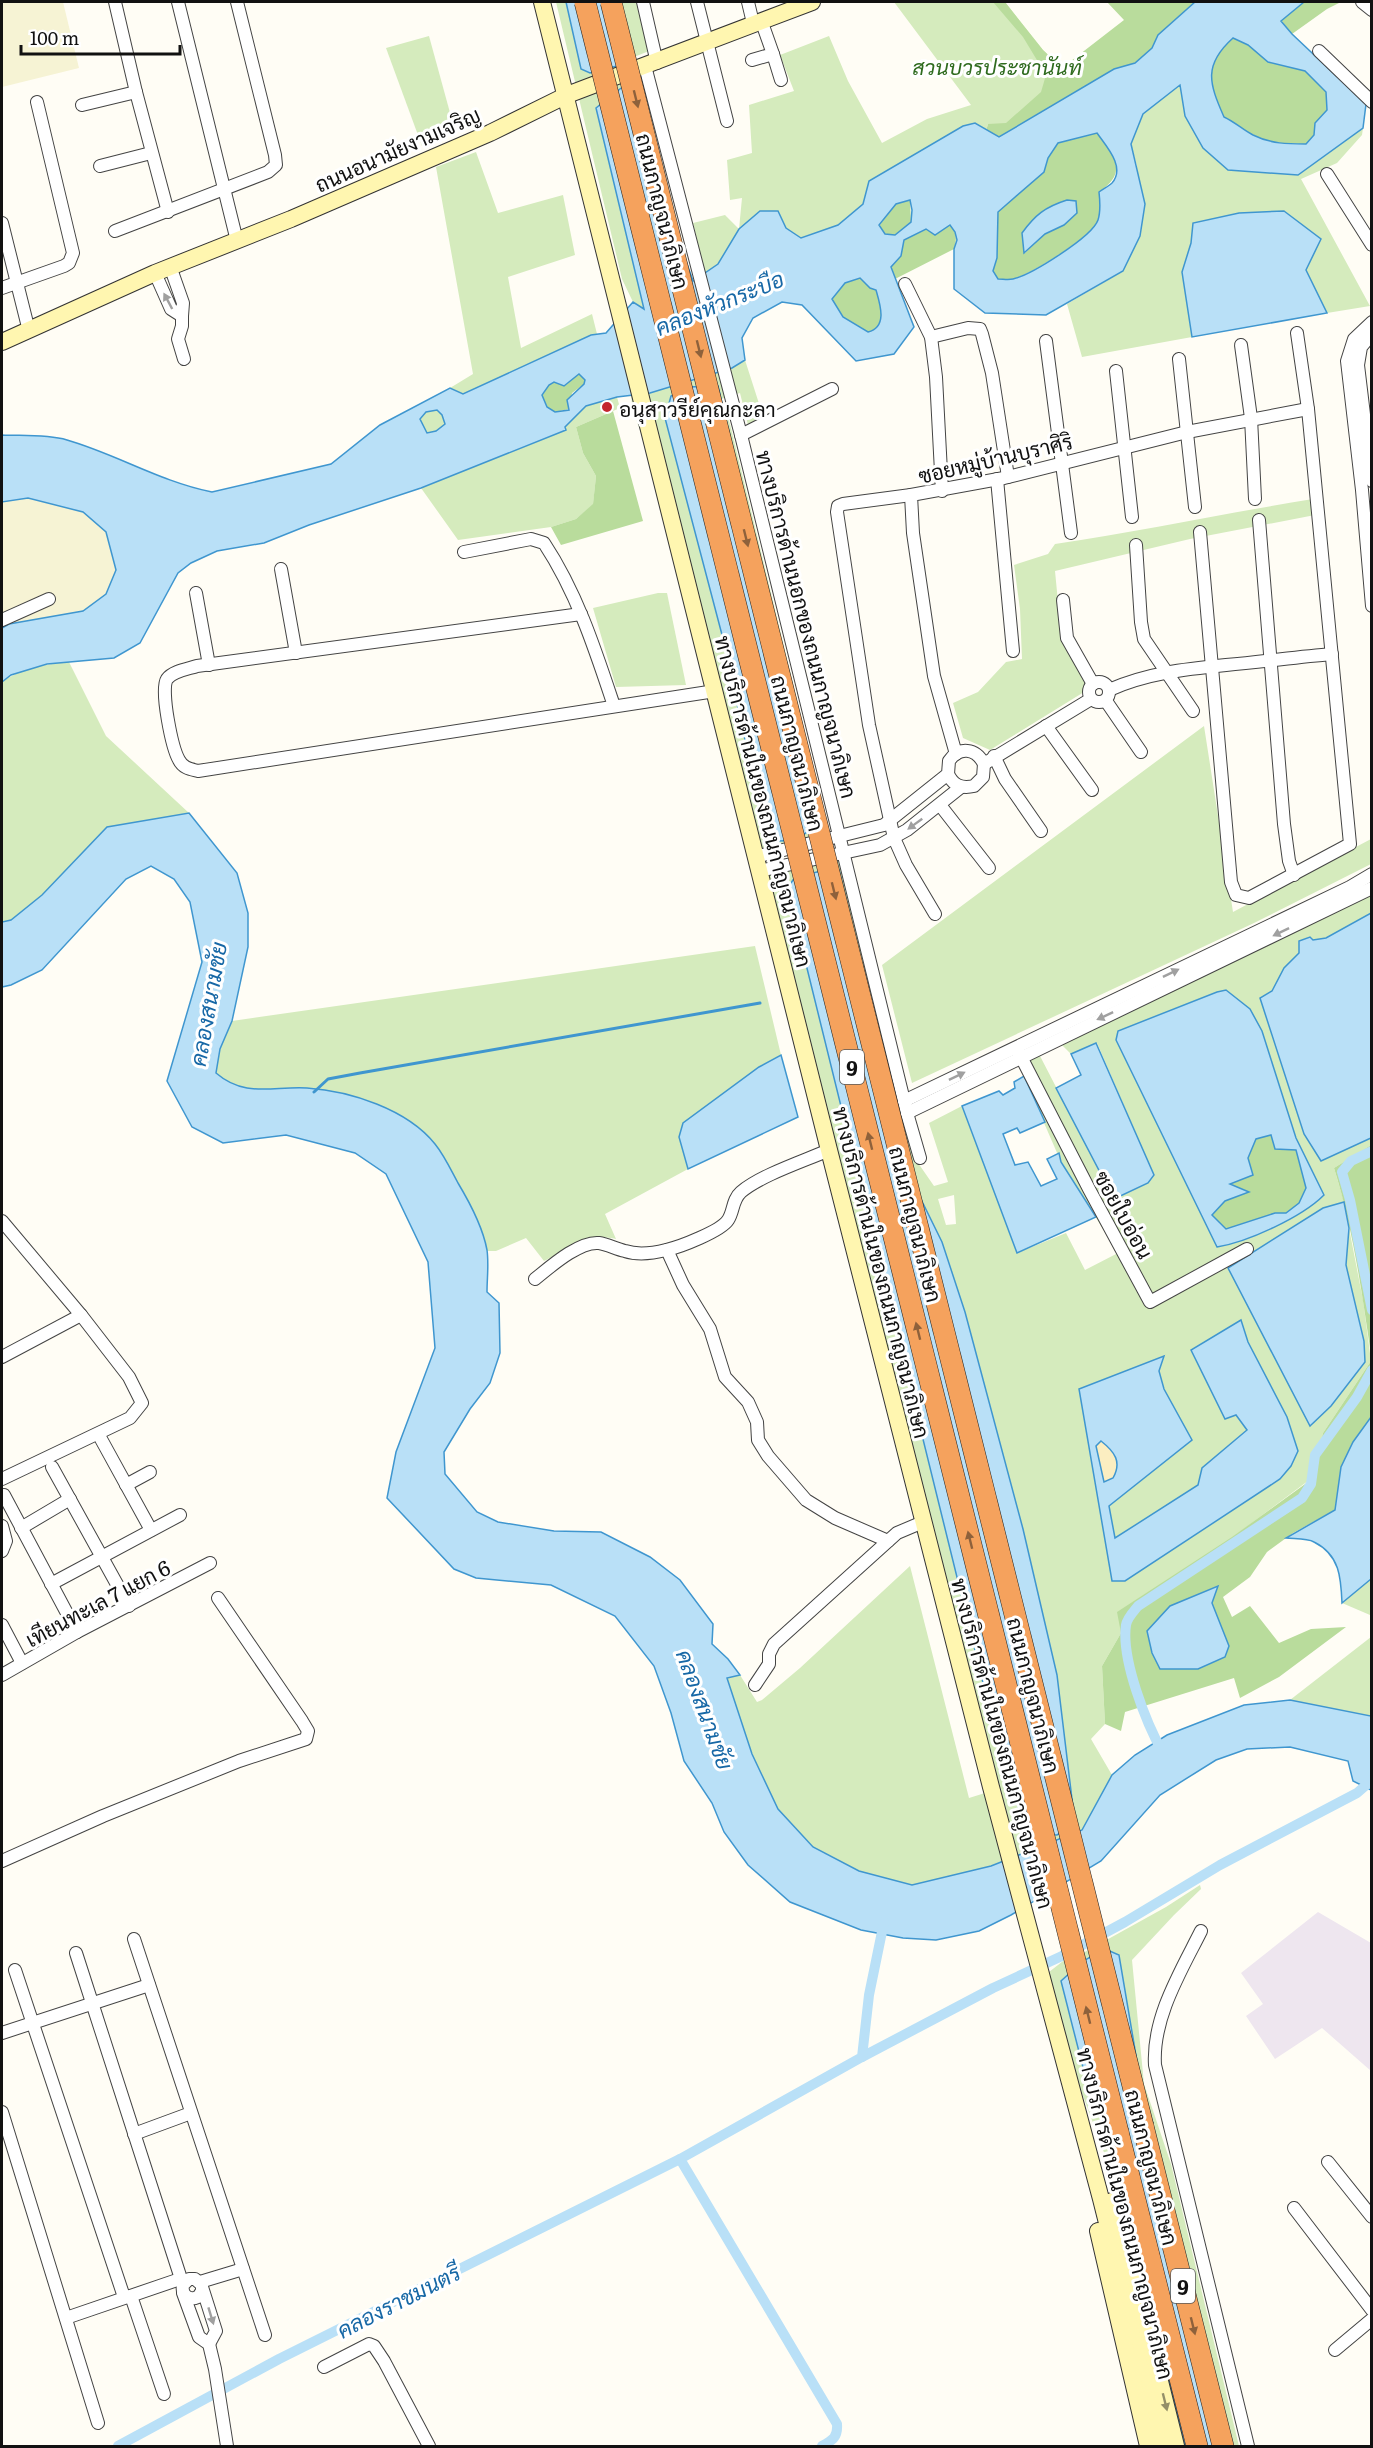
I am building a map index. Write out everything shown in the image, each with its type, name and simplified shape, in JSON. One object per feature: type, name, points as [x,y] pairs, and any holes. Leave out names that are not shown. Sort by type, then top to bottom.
[{"type":"highway","name":"ถนนกาญจนาภิเษก","points":[[585,2],[1197,2446]]},
{"type":"highway","name":"ถนนกาญจนาภิเษก","points":[[611,2],[1223,2446]]},
{"type":"main road","name":"ทางบริการด้านในของถนนกาญจนาภิเษก","points":[[542,2],[923,1522],[1066,2064],[1163,2446]]},
{"type":"main road","name":"ถนนอนามัยงามเจริญ","points":[[2,342],[162,269],[237,241],[490,133],[567,95],[802,3]]},
{"type":"main road","points":[[1066,2064],[1084,2168],[1148,2446]]},
{"type":"main road","points":[[1066,2064],[1121,2230],[1176,2446]]},
{"type":"street","points":[[115,2],[151,153],[168,212]]},
{"type":"street","points":[[178,2],[237,241]]},
{"type":"street","points":[[116,231],[268,172],[276,165],[237,2]]},
{"type":"street","name":"ทางบริการด้านนอกของถนนกาญจนาภิเษก","points":[[643,2],[651,64],[699,275],[741,435],[920,1158]]},
{"type":"street","points":[[697,2],[727,122]]},
{"type":"street","points":[[748,2],[772,54],[781,80]]},
{"type":"street","points":[[1362,2],[1371,10]]},
{"type":"street","points":[[1319,51],[1371,102]]},
{"type":"street","points":[[752,60],[772,54]]},
{"type":"street","points":[[82,105],[136,92]]},
{"type":"street","points":[[2,288],[64,266],[69,263],[73,253],[37,102]]},
{"type":"street","points":[[100,166],[151,153]]},
{"type":"street","points":[[1327,174],[1371,245]]},
{"type":"street","points":[[2,223],[29,331]]},
{"type":"street","points":[[162,269],[183,303],[182,326],[178,339],[184,359]]},
{"type":"street","points":[[905,284],[931,337],[937,387],[938,446],[942,491]]},
{"type":"street","points":[[1371,322],[1354,339],[1348,355],[1353,366],[1361,437],[1371,606]]},
{"type":"street","points":[[931,337],[968,328],[980,330],[982,334],[992,373],[1003,478],[1013,651]]},
{"type":"street","points":[[1200,532],[1210,666],[1233,891],[1236,896],[1249,898],[1350,844],[1308,409],[1297,333]]},
{"type":"street","points":[[1353,366],[1361,347],[1371,334]]},
{"type":"street","points":[[1046,341],[1071,533]]},
{"type":"street","points":[[1241,345],[1251,418],[1255,500]]},
{"type":"street","points":[[1179,359],[1195,507]]},
{"type":"street","points":[[1116,370],[1132,517]]},
{"type":"street","points":[[741,435],[832,389]]},
{"type":"street","name":"ซอยหมู่บ้านบุราศิริ","points":[[956,754],[934,676],[913,533],[911,495],[1003,478],[1124,446],[1251,418],[1308,409]]},
{"type":"street","points":[[1361,437],[1371,482]]},
{"type":"street","points":[[911,495],[843,504],[838,506],[837,512],[869,725],[894,838],[906,865],[935,914]]},
{"type":"street","points":[[1259,520],[1284,824],[1289,861],[1294,874]]},
{"type":"street","points":[[464,552],[531,539],[544,543],[558,564],[581,614],[614,706]]},
{"type":"street","points":[[1136,545],[1140,622],[1144,639],[1193,711]]},
{"type":"street","points":[[281,568],[296,653]]},
{"type":"street","points":[[196,592],[209,665]]},
{"type":"street","points":[[2,620],[49,600]]},
{"type":"street","points":[[1063,600],[1067,638],[1093,684]]},
{"type":"street","points":[[581,614],[209,665],[171,675],[165,681],[164,704],[179,761],[186,768],[198,771],[715,691]]},
{"type":"street","points":[[1141,752],[1108,695],[1101,682],[1093,684],[1089,691],[1091,699],[1098,703],[1108,695],[1166,672],[1269,659],[1332,654]]},
{"type":"street","points":[[1041,831],[989,760],[964,750],[949,761],[948,774],[955,784],[961,787],[974,786],[983,777],[989,760],[1091,699]]},
{"type":"street","points":[[1046,726],[1092,790]]},
{"type":"street","points":[[757,864],[892,821],[948,774]]},
{"type":"street","points":[[757,864],[880,845],[940,806],[961,787]]},
{"type":"street","points":[[940,806],[989,868]]},
{"type":"street","points":[[1146,991],[1350,887],[1371,874]]},
{"type":"street","points":[[906,1107],[1146,991],[1371,888]]},
{"type":"street","name":"ซอยใบอ่อน","points":[[1019,1052],[1079,1171],[1150,1302],[1247,1249]]},
{"type":"street","points":[[535,1278],[589,1244],[599,1243],[628,1252],[667,1250],[724,1226],[736,1197],[749,1186],[829,1150]]},
{"type":"street","points":[[2,1221],[81,1315],[129,1377],[141,1399],[140,1409],[130,1418],[2,1479]]},
{"type":"street","points":[[667,1250],[683,1284],[710,1329],[725,1377],[748,1402],[757,1422],[758,1440],[768,1456],[806,1500],[835,1518],[888,1541]]},
{"type":"street","points":[[2,1357],[81,1315]]},
{"type":"street","points":[[101,1439],[151,1530]]},
{"type":"street","points":[[52,1467],[129,1606]]},
{"type":"street","points":[[126,1485],[150,1472]]},
{"type":"street","points":[[3,1495],[77,1632]]},
{"type":"street","points":[[21,1527],[70,1499]]},
{"type":"street","points":[[51,1584],[180,1515]]},
{"type":"street","points":[[755,1685],[767,1668],[769,1654],[774,1644],[901,1530],[923,1522]]},
{"type":"street","points":[[2,1526],[6,1541],[2,1551]]},
{"type":"street","name":"เทียนทะเล 7 แยก 6","points":[[2,1675],[77,1632],[210,1563]]},
{"type":"street","points":[[2,1861],[103,1816],[239,1761],[306,1739],[308,1731],[302,1721],[218,1598]]},
{"type":"street","points":[[2,1625],[22,1664]]},
{"type":"street","points":[[1201,1931],[1173,1987],[1159,2030],[1155,2065],[1248,2446]]},
{"type":"street","points":[[134,1939],[265,2336]]},
{"type":"street","points":[[76,1953],[199,2337],[209,2344],[227,2446]]},
{"type":"street","points":[[15,1970],[164,2394]]},
{"type":"street","points":[[2,2033],[149,1985]]},
{"type":"street","points":[[2,2112],[98,2423]]},
{"type":"street","points":[[134,2134],[191,2113]]},
{"type":"street","points":[[1328,2162],[1371,2217]]},
{"type":"street","points":[[1294,2208],[1371,2310]]},
{"type":"street","points":[[201,2285],[243,2269]]},
{"type":"street","points":[[182,2286],[188,2298],[195,2298],[201,2294],[201,2285]]},
{"type":"street","points":[[201,2285],[216,2331],[209,2344]]},
{"type":"street","points":[[66,2318],[128,2296],[182,2286]]},
{"type":"street","points":[[1335,2350],[1371,2319]]},
{"type":"street","points":[[324,2367],[369,2344],[374,2346],[429,2446]]},
{"type":"shaded area","points":[[2,2],[63,2],[79,68],[2,87]]},
{"type":"shaded area","points":[[28,498],[83,512],[106,532],[116,570],[106,594],[83,611],[9,624],[2,628],[2,502]]},
{"type":"shaded area","points":[[1318,1912],[1371,1943],[1371,2071],[1322,2028],[1275,2059],[1246,2016],[1263,2004],[1241,1973]]},
{"type":"green space","points":[[556,2],[636,2],[649,51],[634,57],[692,282],[626,86],[596,108],[644,309],[633,302],[622,279]]},
{"type":"green space","name":"สวนบวรประชานันท์","points":[[894,2],[1005,2],[1043,50],[1062,68],[1068,79],[1001,130],[988,124],[986,131],[975,123],[963,126],[869,181],[863,204],[838,225],[801,238],[786,228],[778,211],[739,229],[742,198],[730,200],[727,160],[752,153],[749,105],[794,91],[780,55],[829,36],[848,81],[882,143],[927,119],[971,105]]},
{"type":"green space","points":[[993,2],[1005,2],[1043,50],[1062,68],[1124,20],[1107,2],[1195,2],[1158,35],[1152,48],[1135,63],[1114,69],[999,138],[986,131],[988,124],[1006,123],[1041,92],[1046,75],[1023,37]]},
{"type":"green space","points":[[1304,2],[1341,2],[1292,34],[1281,20]]},
{"type":"green space","points":[[429,36],[455,131],[422,146],[386,48]]},
{"type":"green space","points":[[1233,37],[1248,45],[1268,62],[1305,71],[1326,92],[1327,110],[1315,123],[1314,135],[1306,144],[1286,144],[1260,138],[1224,117],[1212,84],[1213,66],[1223,47]]},
{"type":"green space","points":[[1180,84],[1185,116],[1298,175],[1363,128],[1362,135],[1337,163],[1301,179],[1370,306],[1327,313],[1306,270],[1193,223],[1191,243],[1182,272],[1192,337],[1082,357],[1067,304],[1123,271],[1140,236],[1137,166],[1131,144],[1143,114]]},
{"type":"green space","points":[[1097,133],[1109,149],[1116,164],[1116,171],[1114,178],[1099,192],[1098,220],[1085,236],[1046,263],[1013,279],[998,279],[993,271],[997,258],[997,212],[1043,172],[1048,158],[1058,143]],"holes":[[[1077,213],[1064,225],[1045,234],[1025,253],[1022,233]]]},
{"type":"green space","points":[[476,152],[498,213],[563,195],[575,255],[508,277],[521,348],[592,314],[597,334],[463,394],[450,388],[473,374],[436,167]]},
{"type":"green space","points":[[910,200],[911,222],[895,236],[885,234],[879,226],[896,204]]},
{"type":"green space","points":[[725,215],[739,229],[718,264],[705,273],[693,223]]},
{"type":"green space","points":[[950,225],[956,236],[954,249],[895,279],[891,267],[901,256],[904,240],[926,229],[935,234]]},
{"type":"green space","points":[[860,278],[870,288],[876,289],[881,314],[878,325],[868,332],[843,317],[832,299],[845,283]]},
{"type":"green space","points":[[745,360],[763,416],[748,425],[740,393],[721,399],[730,424],[828,828],[796,842],[760,849],[642,435],[633,412],[631,395],[690,382],[720,372]]},
{"type":"green space","points":[[579,374],[585,380],[584,384],[572,393],[569,409],[555,412],[547,407],[542,396],[549,385],[554,382],[564,386]]},
{"type":"green space","points":[[617,397],[620,408],[576,427],[583,453],[596,476],[593,505],[576,519],[551,527],[458,540],[421,488],[566,430],[564,427],[586,406]]},
{"type":"green space","points":[[437,410],[442,415],[445,424],[436,431],[427,433],[420,419],[426,412]]},
{"type":"green space","points":[[613,411],[643,521],[561,545],[551,527],[576,519],[593,504],[596,476],[583,453],[576,427]]},
{"type":"green space","points":[[1313,499],[1315,515],[1190,539],[1055,571],[1061,633],[1085,682],[1084,692],[990,750],[963,738],[953,703],[978,692],[1006,662],[1022,659],[1020,609],[1014,565],[1048,554],[1055,544]]},
{"type":"green space","points":[[667,593],[686,685],[616,687],[593,608]]},
{"type":"green space","points":[[69,662],[106,736],[189,813],[107,827],[42,895],[11,920],[2,922],[2,682],[17,673]]},
{"type":"green space","points":[[1204,726],[1233,912],[1371,839],[1371,864],[1254,923],[912,1083],[882,965]]},
{"type":"green space","points":[[840,859],[874,1009],[916,1160],[934,1186],[948,1182],[929,1123],[962,1106],[1017,1253],[1066,1233],[1085,1270],[1118,1253],[1061,1162],[1018,1063],[1040,1056],[1114,1199],[1148,1183],[1154,1175],[1097,1043],[1071,1054],[1060,1043],[1371,886],[1371,1145],[1334,1168],[1344,1202],[1323,1208],[1228,1268],[1311,1426],[1365,1362],[1364,1341],[1345,1265],[1349,1228],[1363,1300],[1371,1361],[1323,1433],[1312,1478],[1233,1537],[1121,1633],[1102,1666],[1105,1724],[1091,1739],[1112,1775],[1082,1830],[991,1866],[912,1885],[859,1871],[813,1847],[778,1809],[752,1754],[726,1678],[740,1675],[757,1702],[762,1700],[910,1566],[969,1798],[985,1793],[768,877],[776,871]],"holes":[[[1226,990],[1262,1031],[1296,1138],[1324,1195],[1289,1220],[1244,1240],[1217,1247],[1118,1031]],[[954,1195],[956,1224],[946,1225],[938,1199]],[[1241,1320],[1248,1342],[1287,1417],[1298,1451],[1291,1466],[1280,1479],[1125,1581],[1112,1580],[1079,1389],[1163,1357],[1159,1371],[1164,1389],[1192,1440],[1109,1506],[1114,1539],[1198,1485],[1202,1468],[1248,1429],[1236,1415],[1226,1419]]]},
{"type":"green space","points":[[755,946],[781,1055],[759,1067],[679,1137],[688,1169],[605,1214],[616,1239],[606,1237],[588,1240],[544,1261],[526,1238],[496,1251],[487,1251],[465,1194],[434,1143],[308,1088],[250,1090],[228,1084],[216,1073],[220,1049],[232,1021]]},
{"type":"green space","points":[[1271,1135],[1296,1150],[1307,1188],[1299,1203],[1286,1213],[1275,1213],[1226,1230],[1212,1215],[1225,1201],[1248,1192],[1229,1184],[1253,1175],[1248,1158],[1256,1139]]},
{"type":"green space","points":[[1371,1145],[1371,1355],[1352,1237],[1334,1168]]},
{"type":"green space","points":[[1371,1361],[1371,1417],[1353,1442],[1341,1467],[1335,1510],[1293,1533],[1267,1552],[1250,1577],[1223,1597],[1232,1617],[1250,1606],[1279,1643],[1311,1629],[1346,1627],[1279,1677],[1240,1698],[1234,1678],[1125,1712],[1121,1731],[1105,1724],[1102,1666],[1121,1633],[1117,1612],[1232,1537],[1312,1479],[1323,1433]],"holes":[[[1218,1586],[1212,1603],[1218,1623],[1198,1669],[1160,1669]]]},
{"type":"green space","points":[[1371,1579],[1370,1615],[1342,1603]]},
{"type":"green space","points":[[1371,1637],[1371,1716],[1290,1700]]},
{"type":"green space","points":[[1200,1885],[1201,1889],[1132,1960],[1144,2084],[1171,2164],[1239,2446],[1181,2446],[1112,2174],[1070,2061],[1049,1972],[1067,1958],[1083,1953],[1166,1907]]},
{"type":"sand","points":[[1101,1441],[1110,1449],[1117,1462],[1113,1479],[1104,1482],[1096,1446]]},
{"type":"water","points":[[566,2],[616,2],[617,66],[590,73],[581,69]]},
{"type":"water","name":"คลองหัวกระบือ","points":[[1195,2],[1304,2],[1281,21],[1366,104],[1363,128],[1298,175],[1228,170],[1203,148],[1185,116],[1180,85],[1143,114],[1131,144],[1145,204],[1140,236],[1123,271],[1046,315],[985,313],[954,289],[954,249],[957,240],[955,232],[950,225],[935,235],[926,229],[904,240],[901,256],[891,267],[914,327],[894,354],[856,361],[802,305],[782,302],[753,318],[742,338],[745,360],[732,368],[650,393],[617,397],[586,406],[565,427],[566,430],[421,488],[309,525],[264,543],[217,551],[191,563],[178,573],[140,643],[114,658],[47,664],[11,675],[2,682],[2,628],[9,624],[83,611],[106,594],[116,570],[106,532],[83,512],[28,498],[2,502],[2,435],[42,436],[67,440],[175,482],[212,492],[331,464],[380,425],[450,388],[463,394],[591,335],[606,333],[633,302],[644,309],[596,108],[625,85],[693,281],[718,264],[739,229],[760,211],[778,211],[786,228],[801,238],[838,225],[863,204],[869,181],[963,126],[975,123],[999,137],[1114,69],[1135,63],[1152,48],[1158,35]],"holes":[[[1233,38],[1248,45],[1268,62],[1305,71],[1326,92],[1327,110],[1315,123],[1314,135],[1306,144],[1286,144],[1266,140],[1249,133],[1224,117],[1212,84],[1213,66],[1223,48]],[[1097,133],[1113,157],[1117,170],[1116,177],[1112,183],[1099,192],[1098,220],[1085,236],[1022,276],[1013,279],[998,279],[993,271],[997,258],[998,212],[1044,172],[1048,158],[1058,143]],[[910,200],[911,222],[895,235],[885,234],[879,225],[896,204]],[[860,278],[870,288],[876,290],[881,314],[878,325],[874,329],[868,332],[843,317],[832,299],[845,283]],[[579,374],[585,380],[584,384],[567,400],[569,410],[555,412],[547,407],[542,395],[554,382],[564,386]],[[437,410],[442,415],[445,424],[436,431],[427,433],[420,419],[426,412]]]},
{"type":"water","points":[[1067,200],[1076,201],[1077,213],[1064,225],[1045,234],[1024,253],[1022,233],[1036,216]]},
{"type":"water","points":[[1284,211],[1321,239],[1306,270],[1327,313],[1192,337],[1182,272],[1191,243],[1193,223],[1239,213]]},
{"type":"water","points":[[718,386],[821,817],[802,836],[790,840],[775,841],[768,831],[740,720],[731,669],[665,418],[671,396],[688,387]]},
{"type":"water","name":"คลองสนามชัย","points":[[189,813],[237,873],[248,913],[248,947],[232,1021],[220,1049],[216,1073],[238,1086],[259,1089],[324,1090],[359,1098],[394,1112],[409,1121],[435,1144],[479,1224],[487,1250],[487,1292],[499,1303],[500,1353],[490,1383],[470,1409],[444,1452],[445,1474],[477,1512],[498,1522],[554,1531],[601,1532],[650,1557],[680,1580],[713,1624],[712,1644],[728,1659],[740,1675],[727,1678],[752,1754],[778,1809],[813,1847],[859,1871],[912,1885],[991,1866],[1082,1830],[1112,1775],[1135,1755],[1167,1735],[1244,1705],[1290,1700],[1371,1716],[1371,1790],[1353,1781],[1348,1761],[1290,1747],[1247,1749],[1216,1760],[1160,1795],[1101,1861],[1011,1915],[979,1931],[936,1940],[903,1938],[861,1930],[790,1902],[748,1865],[724,1832],[712,1803],[684,1761],[671,1713],[654,1666],[615,1616],[551,1585],[476,1578],[454,1569],[387,1498],[396,1452],[435,1348],[428,1262],[386,1174],[355,1153],[286,1135],[223,1143],[192,1127],[167,1081],[202,962],[190,902],[174,879],[151,866],[126,879],[42,970],[2,987],[2,922],[11,920],[42,895],[107,827]]},
{"type":"water","points":[[839,870],[913,1183],[942,1242],[965,1312],[1023,1529],[1057,1675],[1075,1824],[1057,1835],[1026,1834],[987,1699],[803,952],[789,886],[795,877]]},
{"type":"water","points":[[1371,913],[1371,1138],[1321,1161],[1304,1134],[1260,998],[1272,991],[1284,968],[1299,953],[1299,941],[1310,937],[1313,940],[1326,938]]},
{"type":"water","points":[[1226,990],[1250,1009],[1262,1031],[1296,1138],[1324,1195],[1289,1220],[1244,1240],[1217,1247],[1116,1040],[1118,1031]],"holes":[[[1271,1135],[1275,1149],[1296,1150],[1306,1188],[1299,1203],[1286,1213],[1275,1213],[1226,1229],[1212,1215],[1225,1201],[1249,1192],[1230,1184],[1253,1175],[1248,1158],[1256,1139]]]},
{"type":"water","points":[[1096,1043],[1154,1175],[1148,1183],[1114,1199],[1056,1088],[1081,1075],[1071,1054]]},
{"type":"water","points":[[781,1055],[798,1117],[688,1169],[679,1137],[683,1123],[759,1067]]},
{"type":"water","points":[[1024,1076],[1045,1122],[1020,1133],[1017,1128],[1003,1134],[1015,1165],[1028,1162],[1041,1186],[1057,1179],[1047,1159],[1059,1153],[1061,1162],[1096,1217],[1017,1253],[962,1106],[999,1091],[1003,1095],[1015,1088],[1014,1082]]},
{"type":"water","points":[[1344,1202],[1349,1228],[1346,1265],[1364,1341],[1365,1362],[1331,1406],[1310,1426],[1228,1268],[1323,1208]]},
{"type":"water","points":[[1241,1320],[1248,1342],[1287,1417],[1298,1451],[1291,1466],[1280,1479],[1125,1581],[1112,1581],[1079,1389],[1164,1356],[1159,1371],[1164,1389],[1192,1440],[1109,1506],[1115,1538],[1198,1485],[1202,1468],[1247,1430],[1236,1415],[1225,1419],[1191,1350]],"holes":[[[1101,1441],[1116,1458],[1117,1467],[1113,1478],[1104,1482],[1096,1446]]]},
{"type":"water","points":[[1371,1417],[1371,1579],[1342,1603],[1340,1576],[1334,1560],[1323,1547],[1304,1539],[1286,1538],[1335,1510],[1341,1467],[1353,1442]]},
{"type":"water","points":[[1218,1586],[1212,1603],[1229,1646],[1225,1657],[1198,1669],[1160,1669],[1152,1653],[1147,1631],[1170,1606]]},
{"type":"water","points":[[1105,1949],[1119,1955],[1142,2091],[1231,2446],[1185,2446],[1112,2139],[1090,2095],[1061,1981],[1083,1961]]},
{"type":"waterway","points":[[314,1092],[328,1079],[760,1003]]},
{"type":"waterway","points":[[1372,1151],[1351,1161],[1342,1172],[1350,1200],[1372,1310]]},
{"type":"waterway","points":[[1163,1753],[1149,1725],[1131,1673],[1125,1639],[1128,1620],[1138,1606],[1302,1498],[1311,1484],[1315,1455],[1357,1397],[1372,1370]]},
{"type":"waterway","points":[[862,2057],[1125,1922],[1220,1865],[1357,1793],[1372,1780]]},
{"type":"waterway","points":[[822,2446],[834,2438],[837,2424],[680,2159],[862,2057],[869,1995],[884,1922]]},
{"type":"waterway","name":"คลองราชมนตรี","points":[[118,2446],[279,2359],[680,2159]]},
{"type":"place","name":"อนุสาวรีย์คุณกะลา","points":[[607,407]]}]
